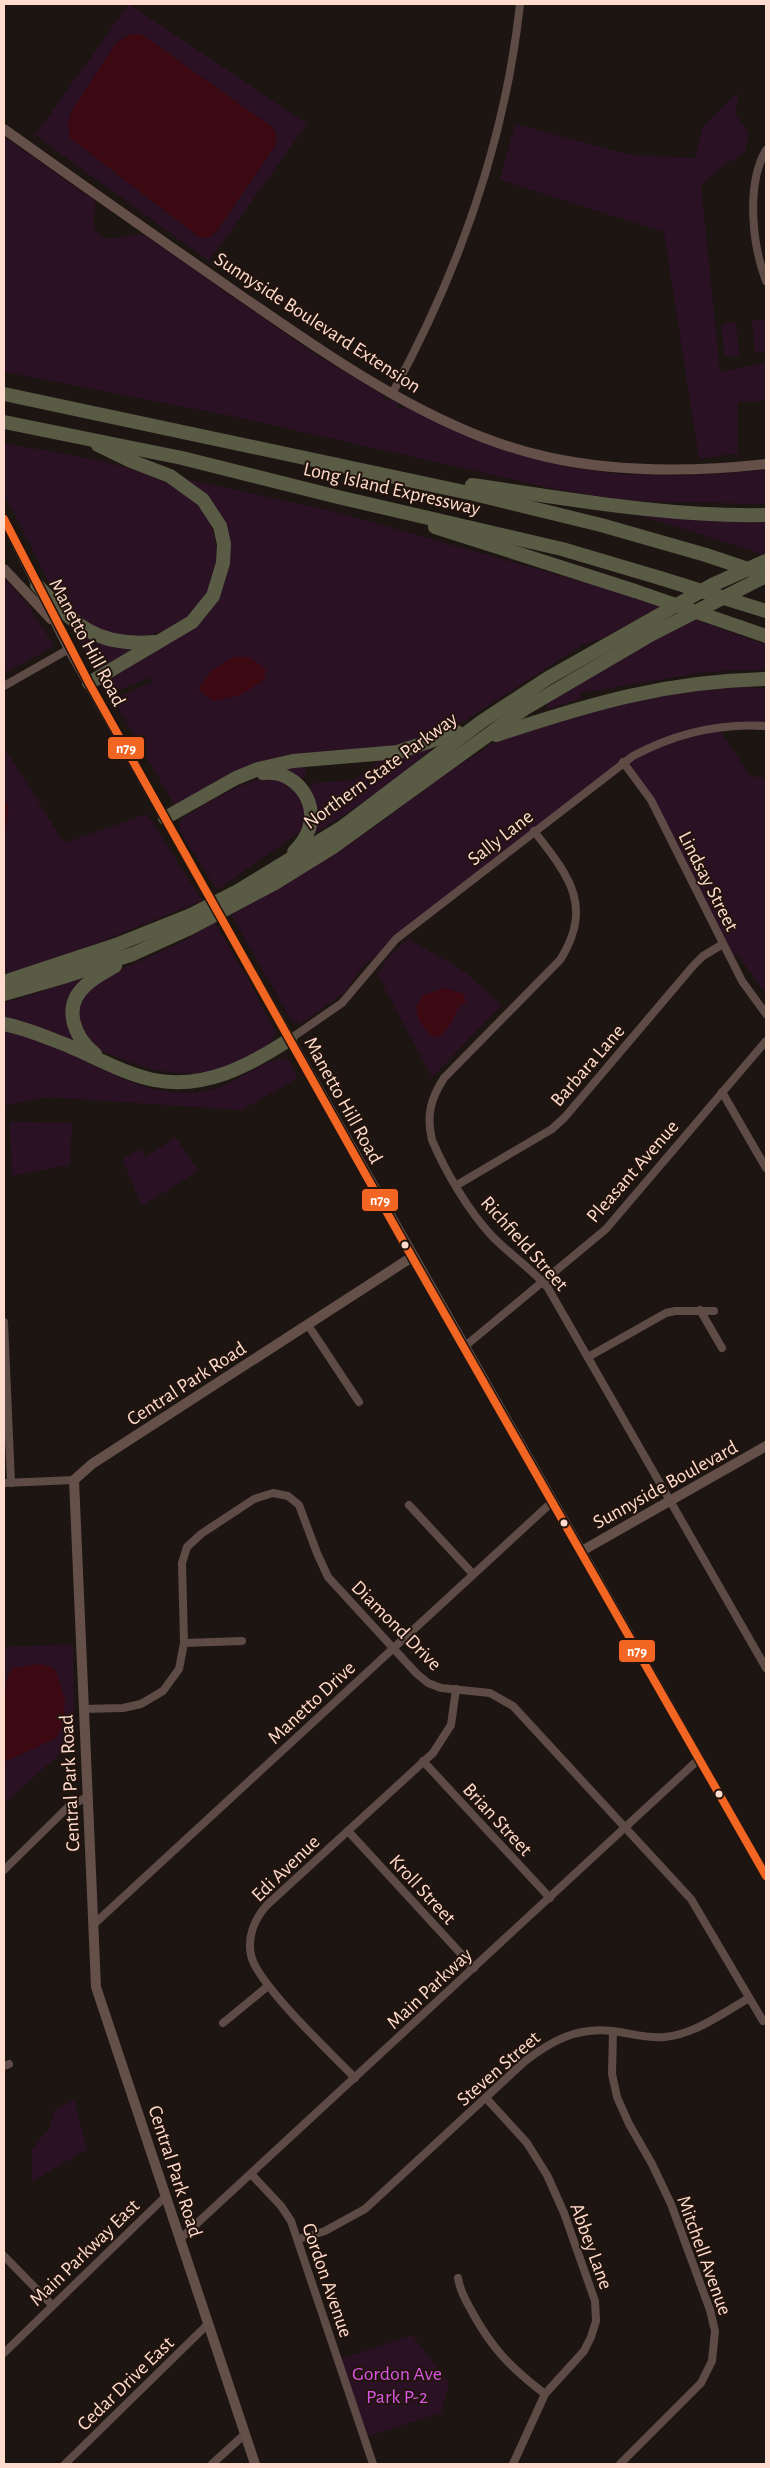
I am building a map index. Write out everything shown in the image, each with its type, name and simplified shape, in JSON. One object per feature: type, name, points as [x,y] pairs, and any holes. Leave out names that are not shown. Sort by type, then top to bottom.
[{"type":"highway","name":"Long Island Expressway","points":[[4,394],[474,494],[600,524],[706,555],[766,576]]},
{"type":"highway","name":"Long Island Expressway","points":[[4,422],[182,458],[338,497],[562,549],[766,611]]},
{"type":"highway","points":[[79,436],[131,461],[170,476],[203,500],[220,526],[224,544],[223,563],[213,596],[192,622],[173,635],[157,642],[89,683]]},
{"type":"highway","points":[[346,467],[616,507],[675,513],[766,515]]},
{"type":"highway","points":[[338,497],[635,590],[766,636]]},
{"type":"highway","name":"Northern State Parkway","points":[[4,982],[75,961],[190,915],[238,890],[341,828],[481,722],[548,678],[712,585],[766,561]]},
{"type":"highway","name":"Northern State Parkway","points":[[4,994],[133,954],[188,929],[283,878],[333,847],[524,709],[652,634],[766,576]]},
{"type":"highway","points":[[38,585],[70,619],[101,637],[118,642],[157,642]]},
{"type":"highway","points":[[483,739],[598,702],[641,692],[726,680],[766,679]]},
{"type":"highway","points":[[166,820],[236,778],[258,769],[293,762],[398,752],[444,738],[481,722]]},
{"type":"highway","points":[[166,820],[236,782],[258,774],[282,775],[299,785],[306,796],[310,810],[308,831],[289,858]]},
{"type":"highway","points":[[101,1060],[80,1039],[73,1021],[74,1003],[83,987],[90,981],[133,954]]},
{"type":"highway","points":[[4,1024],[30,1031],[154,1080],[190,1082],[226,1075],[290,1039]]},
{"type":"main road","name":"Sunnyside Boulevard Extension","points":[[4,129],[144,229],[301,337],[393,392],[456,426],[546,457],[609,466],[665,470],[766,464]]},
{"type":"main road","name":"Manetto Hill Road","points":[[4,519],[89,683],[412,1257],[766,1876]]},
{"type":"main road","points":[[4,569],[59,628]]},
{"type":"main road","name":"Central Park Road","points":[[254,2464],[96,1987],[74,1480],[92,1464],[412,1257]]},
{"type":"main road","name":"Sunnyside Boulevard","points":[[580,1552],[766,1446]]},
{"type":"street","points":[[393,392],[428,327],[474,214],[502,116],[520,4]]},
{"type":"street","points":[[766,150],[758,163],[753,205],[761,268],[766,281]]},
{"type":"street","points":[[4,686],[70,649]]},
{"type":"street","name":"Sally Lane","points":[[290,1039],[342,1003],[396,939],[623,762],[651,746],[689,734],[721,727],[766,726]]},
{"type":"street","name":"Lindsay Street","points":[[623,762],[651,800],[722,944],[742,981],[766,1014]]},
{"type":"street","name":"Richfield Street","points":[[534,831],[556,858],[570,882],[576,902],[576,927],[571,943],[560,960],[444,1078],[434,1093],[429,1115],[432,1140],[470,1208],[492,1235],[542,1280],[548,1288],[766,1668]]},
{"type":"street","name":"Barbara Lane","points":[[456,1185],[552,1129],[565,1117],[693,966],[703,956],[722,944]]},
{"type":"street","name":"Pleasant Avenue","points":[[464,1347],[542,1280],[606,1229],[766,1041]]},
{"type":"street","points":[[722,1092],[766,1168]]},
{"type":"street","points":[[588,1357],[666,1313],[700,1310],[714,1311]]},
{"type":"street","points":[[700,1310],[722,1348]]},
{"type":"street","points":[[4,1322],[7,1483],[74,1480]]},
{"type":"street","points":[[308,1325],[358,1402]]},
{"type":"street","name":"Diamond Drive","points":[[83,1710],[123,1708],[141,1704],[152,1699],[173,1679],[179,1669],[184,1643],[182,1563],[187,1548],[201,1534],[254,1500],[273,1493],[288,1496],[299,1505],[328,1577],[393,1648],[428,1683],[441,1688],[490,1693],[513,1706],[691,1899],[763,2021]]},
{"type":"street","name":"Manetto Drive","points":[[93,1925],[552,1502]]},
{"type":"street","points":[[409,1505],[473,1574]]},
{"type":"street","points":[[184,1643],[242,1641]]},
{"type":"street","points":[[758,1654],[766,1650]]},
{"type":"street","name":"Edi Avenue","points":[[355,2078],[268,1986],[251,1955],[250,1938],[255,1922],[267,1905],[433,1752],[451,1725],[456,1689]]},
{"type":"street","name":"Main Parkway","points":[[180,2239],[699,1759]]},
{"type":"street","name":"Brian Street","points":[[424,1761],[550,1898]]},
{"type":"street","points":[[4,1870],[68,1807],[87,1797]]},
{"type":"street","name":"Kroll Street","points":[[348,1831],[474,1968]]},
{"type":"street","points":[[223,2023],[268,1986]]},
{"type":"street","name":"Steven Street","points":[[299,2240],[325,2231],[365,2209],[548,2044],[579,2031],[613,2031],[639,2037],[675,2035],[703,2024],[749,1998]]},
{"type":"street","name":"Mitchell Avenue","points":[[613,2031],[612,2074],[617,2097],[628,2124],[652,2164],[671,2204],[710,2310],[715,2331],[712,2361],[701,2383],[623,2463]]},
{"type":"street","name":"Abbey Lane","points":[[486,2098],[526,2143],[547,2175],[564,2213],[595,2301],[596,2321],[584,2351],[545,2394],[513,2464]]},
{"type":"street","name":"Gordon Avenue","points":[[251,2174],[281,2206],[299,2240],[373,2464]]},
{"type":"street","name":"Main Parkway East","points":[[4,2353],[166,2196]]},
{"type":"street","points":[[4,2256],[52,2305]]},
{"type":"street","points":[[458,2278],[459,2288],[485,2337],[512,2368],[545,2394]]},
{"type":"street","name":"Cedar Drive East","points":[[65,2464],[208,2324]]},
{"type":"street","points":[[212,2464],[245,2434]]},
{"type":"green space","points":[[129,4],[307,124],[209,261],[35,135]],"holes":[[[131,34],[141,34],[272,127],[277,136],[275,146],[216,232],[208,238],[199,237],[70,138],[124,37]]]},
{"type":"green space","points":[[738,92],[736,115],[749,133],[745,153],[724,165],[701,185],[720,372],[766,362],[766,398],[760,401],[738,402],[738,453],[699,459],[664,232],[500,180],[515,124],[631,155],[695,158],[703,126]]},
{"type":"green space","points":[[4,137],[94,200],[96,207],[93,219],[98,233],[110,238],[132,235],[146,236],[310,351],[384,396],[383,400],[386,402],[388,398],[399,404],[397,408],[401,410],[404,406],[450,428],[496,446],[569,467],[659,476],[766,470],[766,504],[633,501],[564,491],[232,416],[4,372]]},
{"type":"green space","points":[[766,319],[766,352],[755,353],[752,321]]},
{"type":"green space","points":[[736,322],[739,355],[725,357],[721,324]]},
{"type":"green space","points":[[4,443],[124,467],[168,483],[193,499],[204,511],[213,531],[217,560],[211,586],[197,607],[178,624],[154,634],[129,637],[102,633],[77,620],[65,608],[54,592],[6,498],[2,481]]},
{"type":"green space","points":[[186,479],[336,512],[626,594],[661,606],[603,638],[582,645],[466,720],[437,735],[404,747],[308,755],[175,806],[113,699],[153,682],[152,677],[108,694],[103,683],[194,627],[229,565],[208,496]],"holes":[[[234,657],[250,657],[212,670]]]},
{"type":"green space","points":[[629,512],[766,518],[766,555]]},
{"type":"green space","points":[[4,578],[25,601],[54,646],[4,673]]},
{"type":"green space","points":[[692,618],[766,645],[766,670],[735,670],[692,674],[581,693],[582,698],[548,709],[545,703]]},
{"type":"green space","points":[[68,620],[130,648],[131,653],[100,670],[95,669]]},
{"type":"green space","points":[[739,687],[766,688],[766,727],[719,729],[750,776],[766,778],[766,994],[740,958],[739,953],[730,958],[651,799],[625,763],[364,965],[345,992],[301,1024],[298,1024],[297,1020],[293,1023],[231,915],[304,873],[372,829],[444,775],[492,744],[524,729],[527,733],[555,717],[633,696]]},
{"type":"green space","points":[[438,743],[393,781],[311,836],[307,791],[314,783],[355,780],[381,759]]},
{"type":"green space","points":[[8,753],[64,843],[147,814],[202,901],[70,954],[4,974],[4,837],[9,808],[4,800],[4,755]]},
{"type":"green space","points":[[302,763],[307,771],[300,782],[282,766]]},
{"type":"green space","points":[[277,777],[294,784],[307,813],[301,835],[297,834],[217,890],[180,831],[179,824],[182,818],[227,792],[251,782]]},
{"type":"green space","points":[[214,922],[249,981],[274,1029],[275,1036],[271,1038],[274,1040],[252,1056],[230,1067],[207,1072],[184,1073],[136,1064],[90,1045],[77,1017],[79,1002],[97,980],[184,941]]},
{"type":"green space","points":[[408,939],[461,969],[502,1005],[432,1077],[377,974],[389,957]]},
{"type":"green space","points":[[87,977],[72,992],[67,1007],[68,1024],[75,1043],[4,1020],[4,1003]]},
{"type":"green space","points":[[4,1028],[44,1040],[122,1078],[163,1091],[184,1093],[205,1091],[225,1085],[262,1065],[281,1058],[290,1061],[296,1074],[296,1079],[242,1110],[47,1097],[4,1106]]},
{"type":"green space","points":[[10,1122],[72,1123],[70,1165],[12,1176]]},
{"type":"green space","points":[[176,1137],[198,1171],[142,1206],[122,1159],[140,1149],[145,1157]]},
{"type":"green space","points":[[73,1644],[75,1740],[4,1804],[4,1647]]},
{"type":"green space","points":[[74,2100],[87,2149],[32,2182],[32,2149],[49,2129],[55,2109]]},
{"type":"green space","name":"Gordon Ave Park P-2","points":[[412,2335],[449,2383],[441,2413],[366,2437],[341,2359]]},
{"type":"shaded area","points":[[131,34],[141,34],[272,127],[277,136],[275,146],[216,232],[208,238],[199,237],[70,138],[68,123],[71,112],[116,43]]},
{"type":"shaded area","points":[[234,657],[250,657],[266,670],[264,680],[241,695],[214,701],[198,689],[212,670]]},
{"type":"shaded area","points":[[4,800],[9,808],[4,837]]},
{"type":"shaded area","points":[[445,988],[464,994],[466,1003],[459,1005],[453,1021],[440,1037],[430,1035],[419,1021],[416,1007],[423,995]]},
{"type":"shaded area","points":[[40,1664],[52,1667],[56,1672],[65,1700],[61,1729],[56,1738],[4,1762],[4,1700],[8,1676],[12,1668]]},
{"type":"transit line","name":"n79","points":[[4,519],[89,683],[408,1250],[766,1876]]}]
